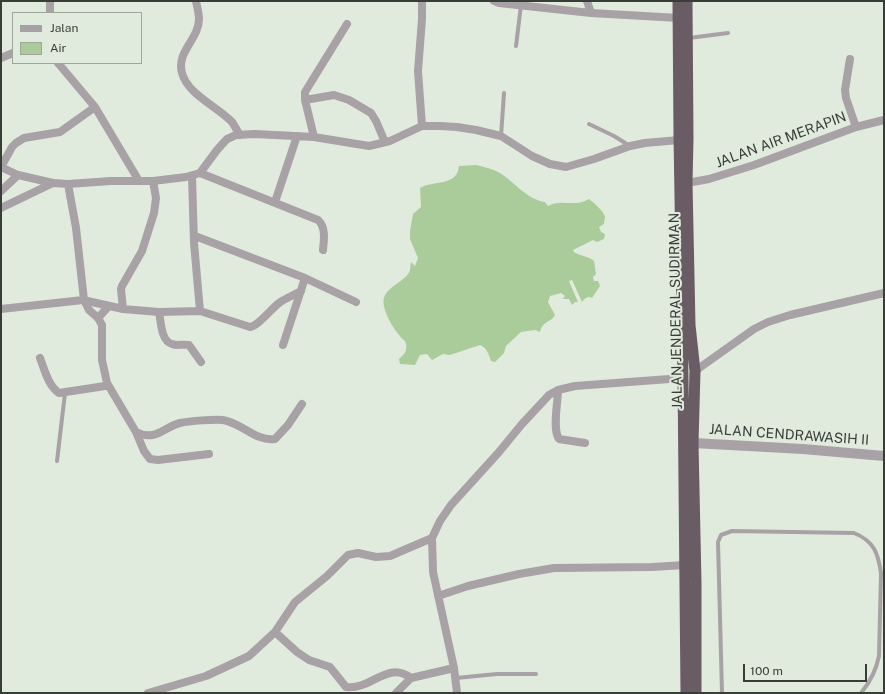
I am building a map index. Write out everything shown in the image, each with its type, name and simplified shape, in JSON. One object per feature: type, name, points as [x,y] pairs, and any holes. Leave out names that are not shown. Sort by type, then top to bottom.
[{"type":"highway","name":"JALAN JENDERAL SUDIRMAN","points":[[678,1],[679,140],[686,325],[695,371],[693,443],[696,693]]},
{"type":"highway","name":"JALAN JENDERAL SUDIRMAN","points":[[686,693],[686,565],[683,378],[686,325],[687,1]]},
{"type":"street","points":[[50,1],[50,12]]},
{"type":"street","points":[[196,1],[200,20],[193,38],[181,59],[181,72],[185,80],[206,102],[231,121],[240,135]]},
{"type":"street","points":[[422,1],[418,71],[422,126]]},
{"type":"street","points":[[494,1],[591,13],[679,18]]},
{"type":"street","points":[[587,1],[591,13]]},
{"type":"street","points":[[314,137],[305,100],[305,92],[347,24]]},
{"type":"street","points":[[1,58],[12,53]]},
{"type":"street","points":[[850,59],[844,90],[856,127]]},
{"type":"street","points":[[59,64],[95,107],[138,181]]},
{"type":"street","points":[[305,100],[334,96],[349,100],[370,113],[376,121],[385,142]]},
{"type":"street","points":[[95,107],[60,132],[24,138],[16,143],[12,146],[1,168],[18,175],[53,183],[68,184],[153,181],[196,175],[275,202],[318,220],[321,222],[324,233],[323,250]]},
{"type":"street","name":"JALAN AIR MERAPIN","points":[[687,183],[709,179],[754,165],[856,127],[884,120]]},
{"type":"street","points":[[200,311],[195,236],[196,175],[227,139],[236,135],[255,134],[314,137],[368,146],[385,142],[422,126],[440,126],[476,130],[500,136],[532,156],[560,167],[574,165],[630,146],[679,140]]},
{"type":"street","points":[[275,202],[297,136]]},
{"type":"street","points":[[1,191],[18,175]]},
{"type":"street","points":[[123,309],[122,286],[142,252],[156,207],[153,181]]},
{"type":"street","points":[[1,208],[53,183]]},
{"type":"street","points":[[68,184],[76,228],[84,300],[89,310],[98,318],[102,325],[102,360],[107,383],[136,432],[144,451],[150,459],[158,460],[209,454]]},
{"type":"street","points":[[195,236],[306,278],[356,302]]},
{"type":"street","points":[[283,345],[306,278]]},
{"type":"street","points":[[1,309],[84,300],[108,307],[123,309],[159,312],[200,311],[248,327],[253,327],[269,310],[301,291]]},
{"type":"street","points":[[695,371],[754,329],[768,322],[790,315],[884,293]]},
{"type":"street","points":[[98,318],[108,307]]},
{"type":"street","points":[[159,312],[167,342],[174,345],[189,345],[201,362]]},
{"type":"street","points":[[40,358],[48,380],[54,390],[59,393],[103,387],[107,383]]},
{"type":"street","points":[[457,693],[456,678],[433,572],[432,538],[440,521],[451,505],[522,424],[549,395],[558,390],[575,386],[683,378]]},
{"type":"street","points":[[558,390],[555,425],[556,435],[559,439],[585,443]]},
{"type":"street","points":[[136,432],[147,435],[158,433],[180,423],[223,420],[234,423],[264,439],[275,439],[288,425],[302,404]]},
{"type":"street","name":"JALAN CENDRAWASIH II","points":[[693,443],[796,448],[884,456]]},
{"type":"street","points":[[148,693],[201,678],[241,660],[256,650],[275,632],[295,602],[331,572],[348,555],[358,553],[376,557],[390,556],[432,538]]},
{"type":"street","points":[[438,596],[468,586],[519,574],[554,568],[652,567],[686,565]]},
{"type":"street","points":[[275,632],[296,652],[309,660],[330,667],[343,690],[363,686],[393,672],[401,672],[411,678]]},
{"type":"street","points":[[396,693],[411,678],[454,668]]},
{"type":"lane","points":[[516,46],[521,5]]},
{"type":"lane","points":[[687,38],[728,33]]},
{"type":"lane","points":[[500,136],[504,93]]},
{"type":"lane","points":[[589,124],[614,136],[630,146]]},
{"type":"lane","points":[[57,461],[65,393]]},
{"type":"lane","points":[[722,693],[718,542],[721,535],[732,531],[854,533],[863,536],[871,544],[879,560],[881,573],[879,656],[877,669],[870,682],[861,693]]},
{"type":"lane","points":[[456,678],[497,674],[536,674]]},
{"type":"water","points":[[476,165],[500,173],[527,194],[539,201],[545,202],[548,206],[558,203],[584,202],[589,199],[598,207],[603,212],[605,217],[604,224],[599,227],[601,232],[605,234],[604,239],[597,242],[593,240],[573,250],[574,252],[594,261],[596,274],[593,277],[594,281],[598,281],[600,286],[592,298],[588,297],[582,302],[572,280],[569,281],[578,302],[575,302],[572,305],[569,299],[563,299],[565,296],[561,293],[550,296],[548,302],[555,315],[553,318],[543,325],[540,332],[535,330],[521,332],[506,346],[504,353],[495,362],[491,361],[486,349],[480,345],[450,355],[443,354],[432,360],[427,354],[420,355],[415,365],[400,364],[399,359],[405,352],[406,344],[395,330],[388,317],[384,300],[388,291],[409,273],[411,262],[415,266],[418,258],[410,239],[410,231],[413,214],[421,207],[420,188],[449,180],[457,173],[459,166]]}]
